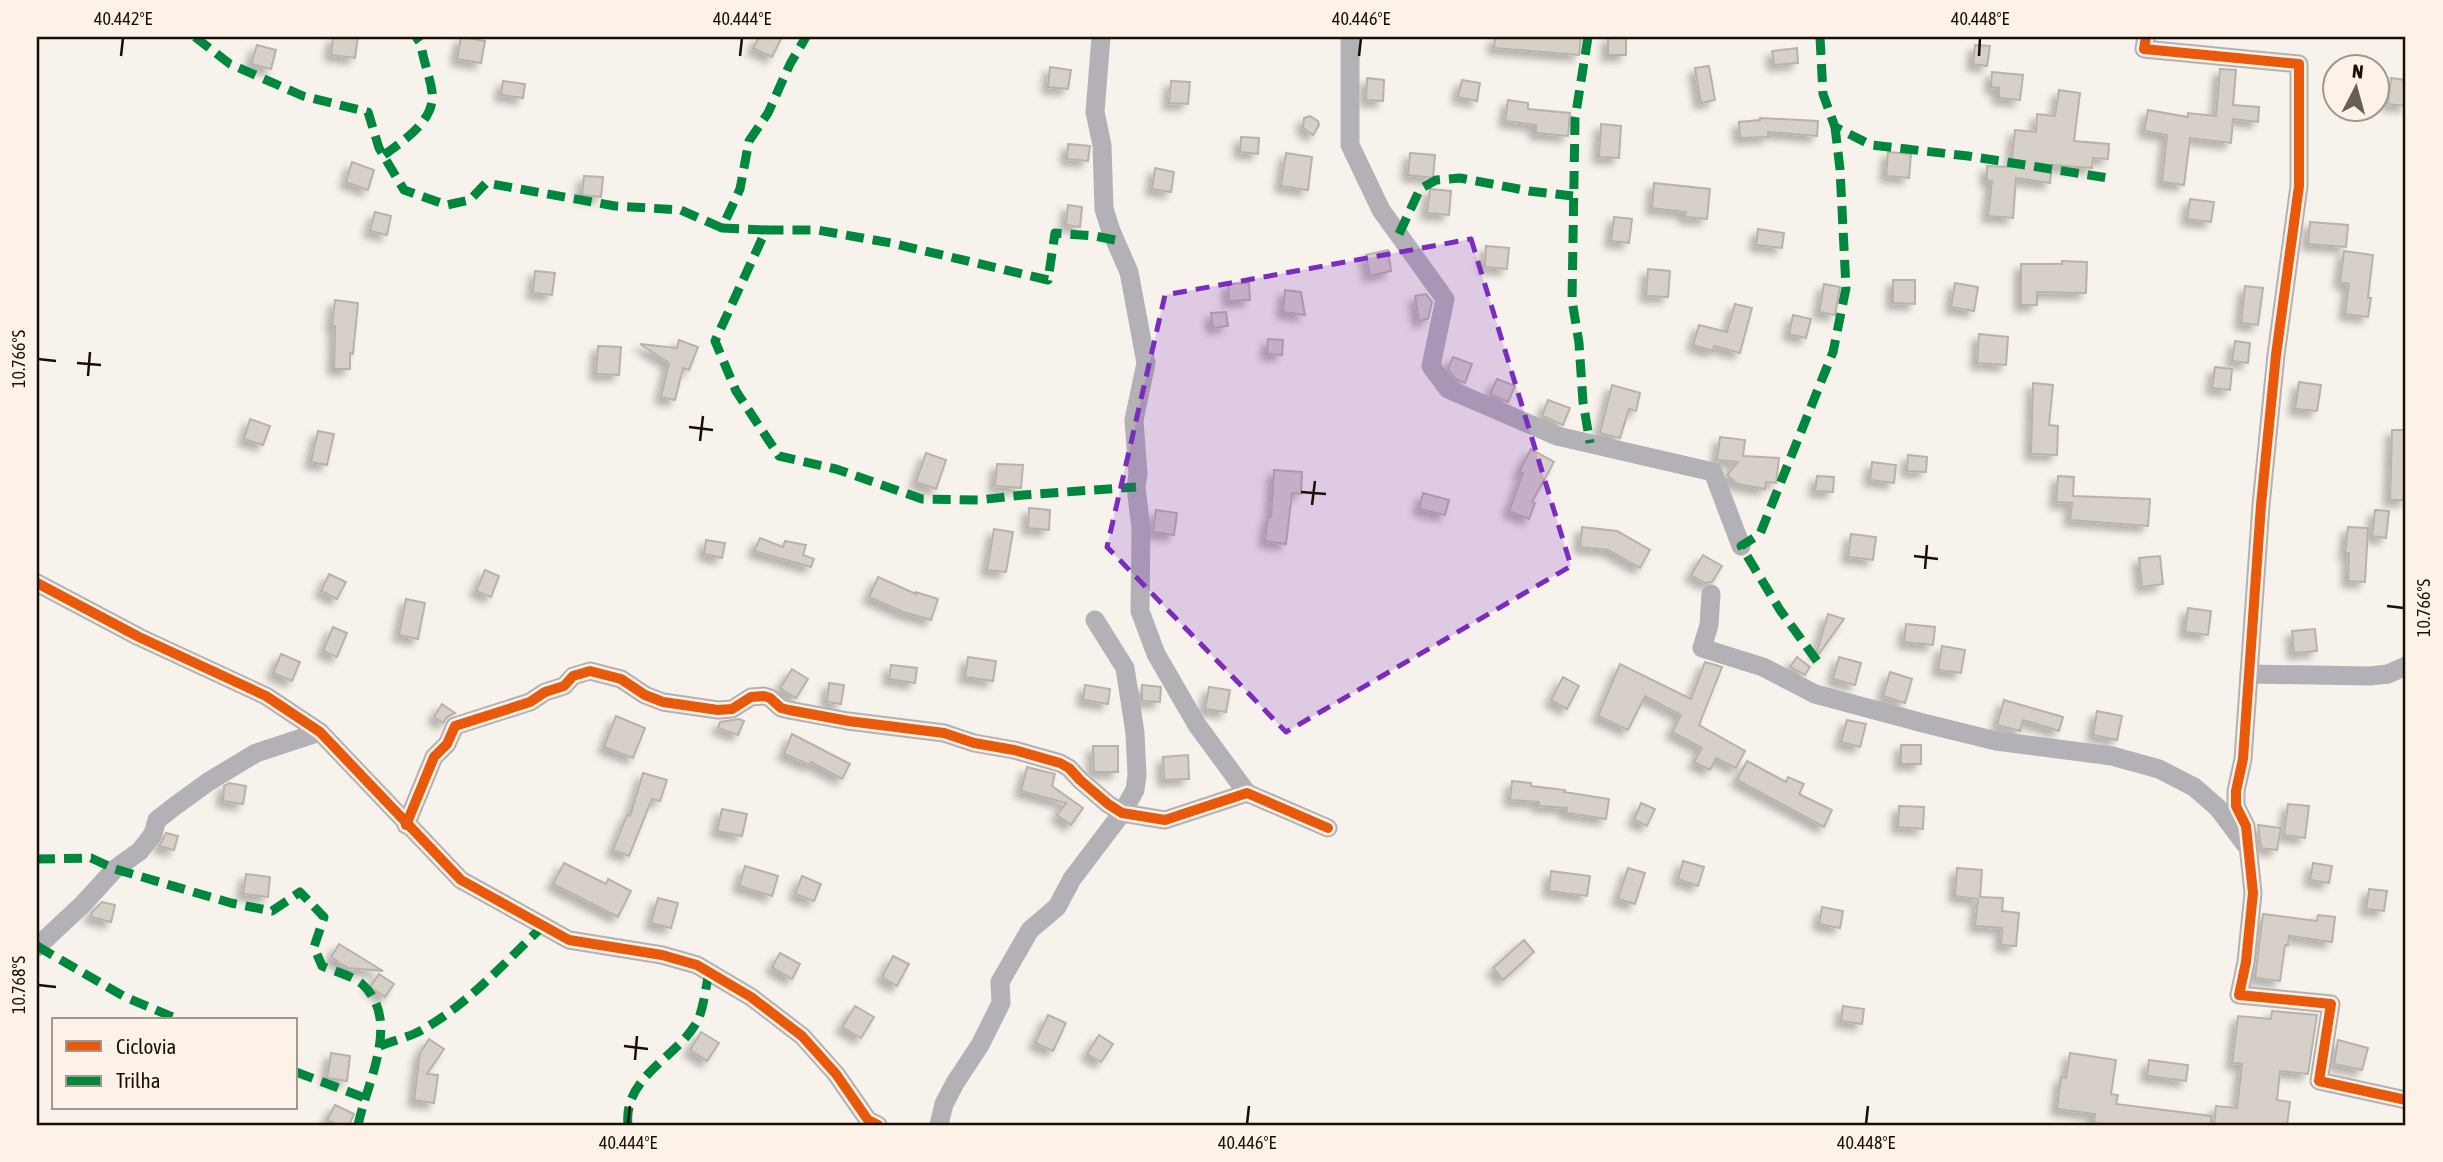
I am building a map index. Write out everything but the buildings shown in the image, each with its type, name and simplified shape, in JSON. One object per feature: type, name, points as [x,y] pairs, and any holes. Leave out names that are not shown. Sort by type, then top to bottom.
[{"type":"street","points":[[1101,37],[1096,112],[1102,145],[1104,209],[1129,272],[1146,363],[1134,419],[1138,474],[1136,487],[1141,529],[1140,611],[1156,654],[1190,714],[1247,793],[1328,828]]},
{"type":"street","points":[[1350,37],[1350,145],[1381,210],[1445,299],[1431,366],[1448,389],[1557,436],[1713,472],[1741,546]]},
{"type":"street","points":[[2146,37],[2144,49],[2299,64],[2299,186],[2276,355],[2261,505],[2243,759],[2236,791],[2236,806],[2246,826],[2253,893],[2246,962],[2238,995],[2331,1004],[2319,1081],[2406,1100]]},
{"type":"street","points":[[37,583],[139,637],[266,696],[320,732],[461,880],[542,927],[569,940],[662,955],[698,965],[751,997],[802,1036],[836,1074],[868,1120],[878,1125]]},
{"type":"street","points":[[1712,594],[1709,625],[1702,648],[1763,667],[1815,694],[1923,723],[1996,741],[2112,757],[2159,769],[2194,787],[2218,808],[2248,849]]},
{"type":"street","points":[[939,1125],[944,1104],[1002,1003],[1000,982],[1030,930],[1057,907],[1072,878],[1122,813],[1135,790],[1135,733],[1125,668],[1095,620]]},
{"type":"street","points":[[2249,674],[2370,676],[2388,674],[2406,666]]},
{"type":"street","points":[[406,825],[434,757],[447,744],[456,726],[530,702],[544,692],[564,686],[573,676],[590,671],[621,679],[645,695],[663,702],[718,710],[732,709],[751,697],[764,696],[781,708],[789,710],[848,721],[944,733],[974,743],[1014,750],[1069,768],[1122,813],[1165,820],[1247,793]]},
{"type":"street","points":[[37,947],[83,904],[115,869],[140,851],[153,834],[158,820],[175,806],[256,753],[320,732]]},
{"type":"highlighted area","points":[[1471,239],[1571,566],[1286,732],[1107,547],[1165,295]]},
{"type":"marked path","points":[[195,37],[230,64],[303,96],[368,112],[379,148],[404,190],[447,205],[470,200],[486,183],[615,206],[681,210],[722,228]]},
{"type":"marked path","points":[[384,155],[417,129],[424,121],[432,102],[421,44],[416,37]]},
{"type":"marked path","points":[[766,230],[722,228],[740,189],[749,141],[768,113],[790,64],[806,37]]},
{"type":"marked path","points":[[1588,37],[1575,119],[1572,300],[1590,443]]},
{"type":"marked path","points":[[1820,37],[1823,94],[1835,127],[1871,145],[1968,156],[2108,178]]},
{"type":"marked path","points":[[1817,661],[1780,610],[1741,546],[1760,534],[1833,352],[1846,288],[1840,169],[1835,127]]},
{"type":"marked path","points":[[1399,234],[1420,189],[1436,180],[1460,178],[1573,196]]},
{"type":"marked path","points":[[1115,240],[1055,233],[1048,280],[891,243],[817,230],[766,230],[715,341],[736,391],[779,456],[836,469],[922,499],[979,500],[1136,487]]},
{"type":"marked path","points":[[37,859],[91,858],[115,869],[231,903],[272,911],[300,892],[324,917],[314,947],[322,966],[362,984],[374,999],[380,1015],[378,1052],[358,1125]]},
{"type":"marked path","points":[[380,1046],[416,1033],[451,1011],[542,927]]},
{"type":"marked path","points":[[37,946],[125,997],[175,1018]]},
{"type":"marked path","points":[[628,1125],[629,1108],[634,1093],[654,1068],[678,1046],[698,1020],[709,972]]},
{"type":"marked path","points":[[298,1073],[365,1098]]},
{"type":"cycle path","points":[[2146,37],[2144,49],[2299,64],[2299,186],[2276,355],[2261,505],[2243,759],[2236,791],[2236,806],[2246,826],[2253,893],[2246,962],[2239,995],[2331,1004],[2319,1081],[2406,1100]]},
{"type":"cycle path","points":[[37,583],[139,637],[266,696],[320,732],[461,880],[569,940],[662,955],[697,965],[751,997],[802,1036],[836,1074],[868,1120],[878,1125]]},
{"type":"cycle path","points":[[406,825],[434,757],[447,744],[455,726],[530,702],[545,692],[564,686],[573,676],[590,671],[621,679],[645,695],[663,702],[718,710],[732,709],[751,697],[764,696],[781,708],[789,710],[848,721],[944,733],[974,743],[1014,750],[1069,768],[1108,804],[1122,813],[1165,820],[1247,793],[1328,828]]}]
